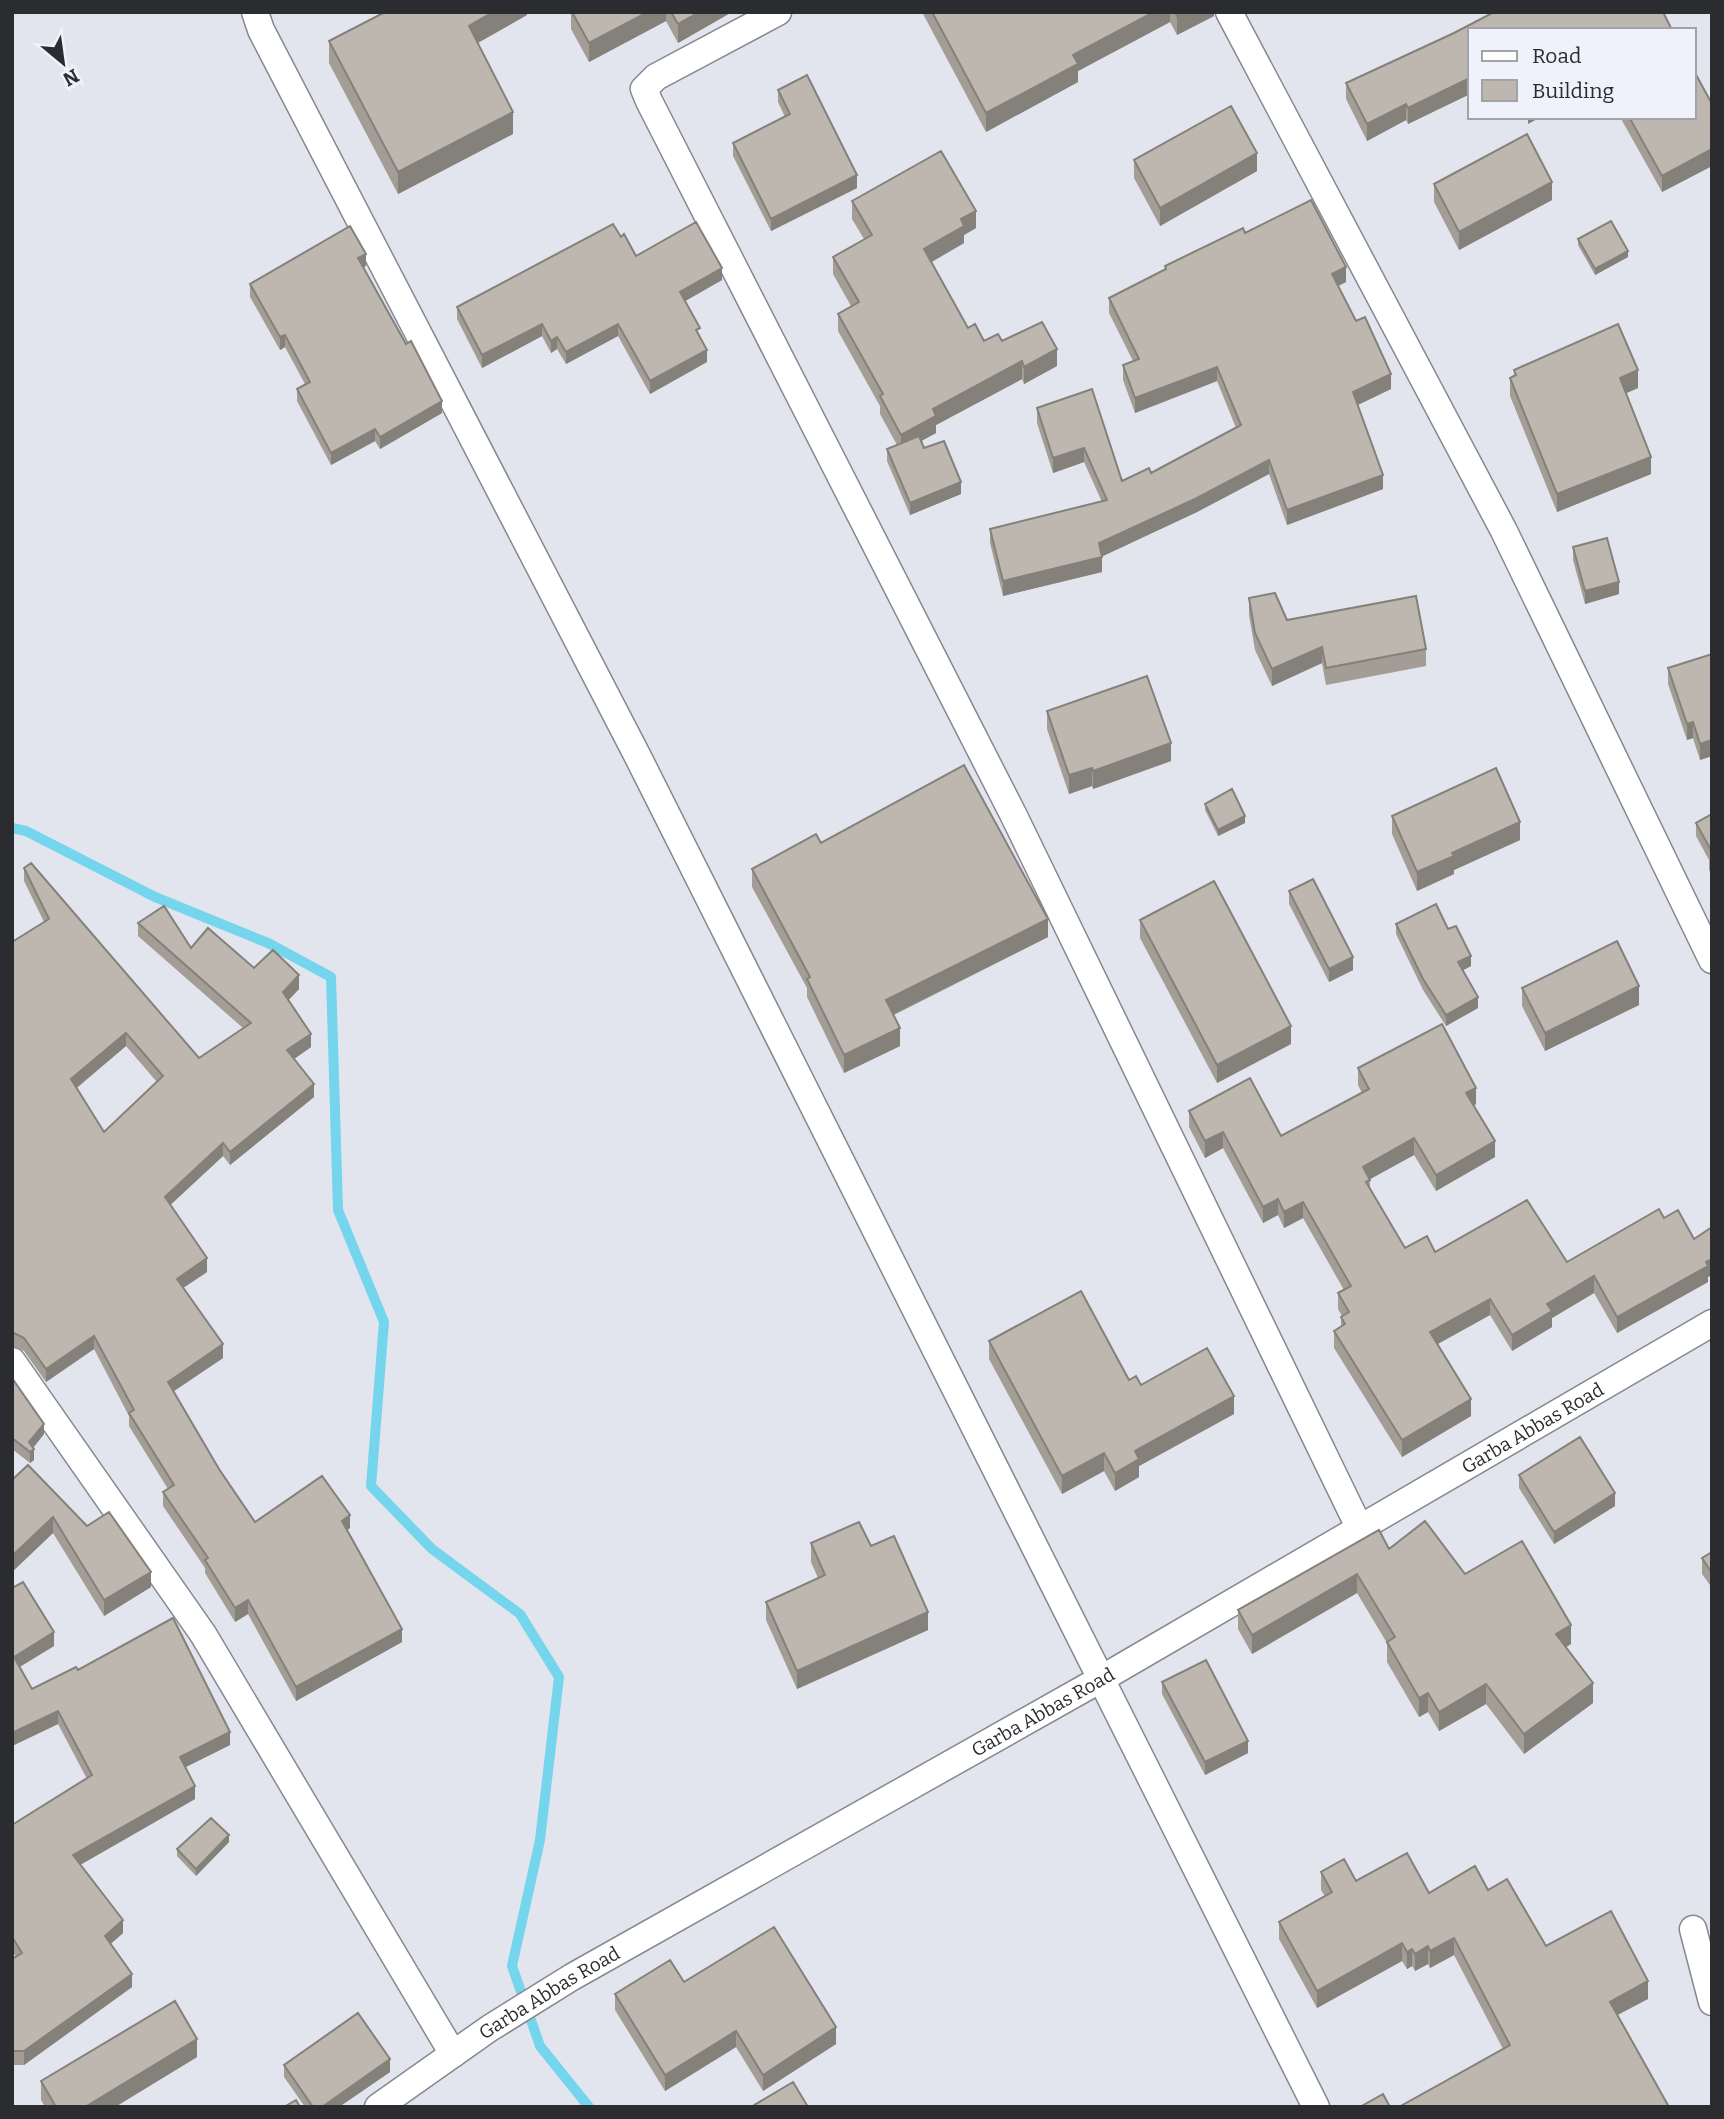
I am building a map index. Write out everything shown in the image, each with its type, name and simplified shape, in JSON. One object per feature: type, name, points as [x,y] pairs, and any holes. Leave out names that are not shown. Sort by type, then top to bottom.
[{"type":"street","points":[[255,12],[267,42],[637,755],[1316,2107]]},
{"type":"street","points":[[778,12],[656,77],[644,89],[1014,816],[1359,1527]]},
{"type":"street","points":[[1229,12],[1504,531],[1712,960]]},
{"type":"street","name":"Garba Abbas Road","points":[[378,2107],[490,2028],[572,1977],[1101,1679],[1712,1323]]},
{"type":"street","points":[[12,1361],[203,1633],[453,2054]]},
{"type":"street","points":[[1693,1929],[1712,2001]]},
{"type":"building","points":[[385,12],[493,12],[469,26],[513,112],[398,172],[329,41]]},
{"type":"building","points":[[572,12],[648,12],[589,43]]},
{"type":"building","points":[[671,12],[699,12],[678,24]]},
{"type":"building","points":[[932,12],[1154,12],[1073,55],[1078,64],[986,113]]},
{"type":"building","points":[[1494,12],[1663,12],[1671,28],[1468,28],[1468,79],[1408,108],[1406,104],[1367,124],[1346,83]]},
{"type":"building","points":[[807,75],[857,175],[771,219],[733,143],[790,114],[778,90]]},
{"type":"building","points":[[1696,75],[1712,104],[1712,149],[1662,176],[1630,119],[1696,119]]},
{"type":"building","points":[[1231,106],[1257,153],[1160,208],[1134,160]]},
{"type":"building","points":[[1527,134],[1552,182],[1459,232],[1434,184]]},
{"type":"building","points":[[941,151],[976,211],[961,219],[964,226],[924,249],[968,328],[975,324],[984,341],[998,334],[1002,341],[1042,322],[1057,349],[1024,367],[1022,361],[933,409],[936,416],[901,435],[880,396],[883,394],[838,314],[859,302],[833,257],[872,235],[852,201]]},
{"type":"building","points":[[1311,200],[1346,267],[1332,274],[1356,321],[1365,317],[1391,374],[1353,392],[1383,475],[1287,510],[1269,460],[1197,498],[1099,543],[1102,557],[1003,581],[990,529],[1107,500],[1084,448],[1053,458],[1037,408],[1092,389],[1122,481],[1149,468],[1151,473],[1241,425],[1217,367],[1135,398],[1123,365],[1139,359],[1109,298],[1166,269],[1165,266],[1243,228],[1245,233]]},
{"type":"building","points":[[1611,221],[1628,251],[1595,269],[1578,239]]},
{"type":"building","points":[[696,222],[722,268],[680,292],[700,328],[696,330],[707,350],[650,381],[618,324],[566,352],[557,337],[551,341],[542,324],[482,355],[457,307],[613,224],[621,237],[624,234],[636,256]]},
{"type":"building","points":[[350,226],[366,254],[358,258],[406,344],[411,341],[442,401],[380,437],[375,429],[331,453],[297,389],[310,382],[285,335],[280,337],[250,284]]},
{"type":"building","points":[[1618,324],[1638,370],[1620,378],[1651,457],[1557,494],[1510,378],[1516,375],[1514,370]]},
{"type":"building","points":[[919,436],[924,448],[944,441],[961,482],[910,503],[887,449]]},
{"type":"building","points":[[1607,538],[1619,582],[1585,591],[1573,547]]},
{"type":"building","points":[[1275,593],[1287,620],[1416,596],[1426,649],[1326,668],[1322,647],[1272,669],[1255,633],[1249,598]]},
{"type":"building","points":[[1712,654],[1712,740],[1700,744],[1693,722],[1687,724],[1668,668]]},
{"type":"building","points":[[1147,676],[1171,743],[1093,771],[1092,768],[1069,775],[1047,711]]},
{"type":"building","points":[[964,765],[1048,919],[886,1000],[900,1028],[844,1055],[807,979],[810,977],[752,869],[816,834],[821,843]]},
{"type":"building","points":[[1496,768],[1520,822],[1417,872],[1392,816]]},
{"type":"building","points":[[1232,789],[1245,816],[1218,830],[1205,804]]},
{"type":"building","points":[[1712,814],[1712,852],[1696,823]]},
{"type":"building","points":[[31,863],[199,1058],[251,1023],[138,923],[164,906],[191,948],[208,928],[254,968],[273,950],[299,975],[283,992],[311,1034],[287,1050],[314,1084],[230,1152],[223,1143],[165,1197],[207,1258],[177,1279],[223,1344],[168,1382],[219,1469],[255,1522],[322,1476],[350,1515],[342,1521],[402,1629],[296,1687],[248,1600],[235,1608],[205,1560],[208,1558],[163,1492],[174,1485],[129,1413],[134,1410],[94,1336],[46,1369],[24,1338],[12,1332],[12,942],[49,919],[24,868]],"holes":[[[126,1033],[163,1076],[104,1132],[71,1079]]]},
{"type":"building","points":[[1313,879],[1353,957],[1329,969],[1289,891]]},
{"type":"building","points":[[1214,881],[1291,1026],[1217,1065],[1140,920]]},
{"type":"building","points":[[1436,904],[1448,929],[1456,926],[1471,956],[1458,962],[1478,997],[1446,1015],[1423,979],[1396,924]]},
{"type":"building","points":[[1617,941],[1639,986],[1545,1033],[1522,988]]},
{"type":"building","points":[[1442,1024],[1476,1088],[1466,1093],[1495,1141],[1436,1175],[1414,1138],[1363,1167],[1370,1180],[1366,1182],[1405,1248],[1427,1236],[1435,1252],[1527,1200],[1567,1262],[1659,1209],[1664,1218],[1678,1210],[1694,1239],[1712,1227],[1712,1259],[1706,1262],[1708,1266],[1617,1317],[1594,1276],[1547,1304],[1552,1311],[1512,1335],[1490,1299],[1430,1332],[1471,1399],[1402,1440],[1334,1331],[1345,1324],[1341,1317],[1349,1312],[1338,1293],[1351,1286],[1303,1202],[1284,1212],[1278,1199],[1263,1207],[1223,1132],[1205,1141],[1189,1111],[1250,1078],[1281,1136],[1369,1089],[1358,1068]]},
{"type":"building","points":[[1081,1291],[1129,1380],[1136,1376],[1141,1385],[1207,1348],[1234,1396],[1135,1451],[1139,1459],[1115,1473],[1104,1453],[1062,1476],[989,1341]]},
{"type":"building","points":[[12,1378],[44,1424],[29,1442],[34,1449],[30,1452],[12,1438]]},
{"type":"building","points":[[1580,1437],[1615,1493],[1554,1532],[1519,1475]]},
{"type":"building","points":[[28,1465],[87,1526],[109,1512],[151,1572],[104,1600],[53,1517],[12,1556],[12,1480]]},
{"type":"building","points":[[1425,1521],[1465,1574],[1522,1541],[1571,1625],[1556,1634],[1593,1683],[1524,1734],[1486,1684],[1439,1712],[1428,1693],[1419,1698],[1387,1642],[1395,1637],[1357,1574],[1252,1635],[1238,1610],[1379,1530],[1389,1549]]},
{"type":"building","points":[[859,1522],[871,1546],[894,1536],[928,1612],[797,1671],[766,1602],[825,1575],[811,1543]]},
{"type":"building","points":[[1712,1552],[1712,1573],[1702,1558]]},
{"type":"building","points":[[23,1582],[54,1632],[14,1657],[32,1689],[76,1667],[78,1670],[173,1618],[230,1732],[180,1757],[195,1786],[73,1855],[123,1920],[105,1936],[132,1974],[24,2051],[13,2051],[12,1959],[22,1953],[12,1937],[12,1825],[92,1775],[58,1711],[12,1733],[12,1588]]},
{"type":"building","points":[[1206,1660],[1248,1741],[1205,1762],[1162,1682]]},
{"type":"building","points":[[211,1818],[229,1835],[196,1869],[177,1849]]},
{"type":"building","points":[[1407,1853],[1429,1893],[1475,1866],[1488,1890],[1507,1879],[1546,1946],[1611,1911],[1648,1981],[1610,2002],[1669,2107],[1399,2107],[1510,2045],[1454,1938],[1430,1951],[1428,1946],[1415,1954],[1412,1949],[1407,1952],[1402,1943],[1317,1991],[1279,1922],[1332,1892],[1321,1872],[1344,1859],[1356,1881]]},
{"type":"building","points":[[774,1927],[836,2027],[763,2075],[736,2031],[665,2075],[615,1994],[670,1960],[684,1982]]},
{"type":"building","points":[[175,2001],[197,2039],[85,2107],[56,2107],[41,2081]]},
{"type":"building","points":[[358,2013],[390,2059],[322,2107],[313,2107],[284,2065]]},
{"type":"building","points":[[793,2082],[808,2107],[751,2107]]},
{"type":"building","points":[[1383,2094],[1390,2107],[1360,2107]]},
{"type":"building","points":[[296,2100],[300,2107],[284,2107]]},
{"type":"waterway","points":[[12,828],[26,831],[155,897],[268,943],[331,977],[338,1210],[384,1322],[371,1486],[432,1549],[520,1614],[559,1677],[540,1840],[512,1966],[540,2046],[589,2107]]}]
